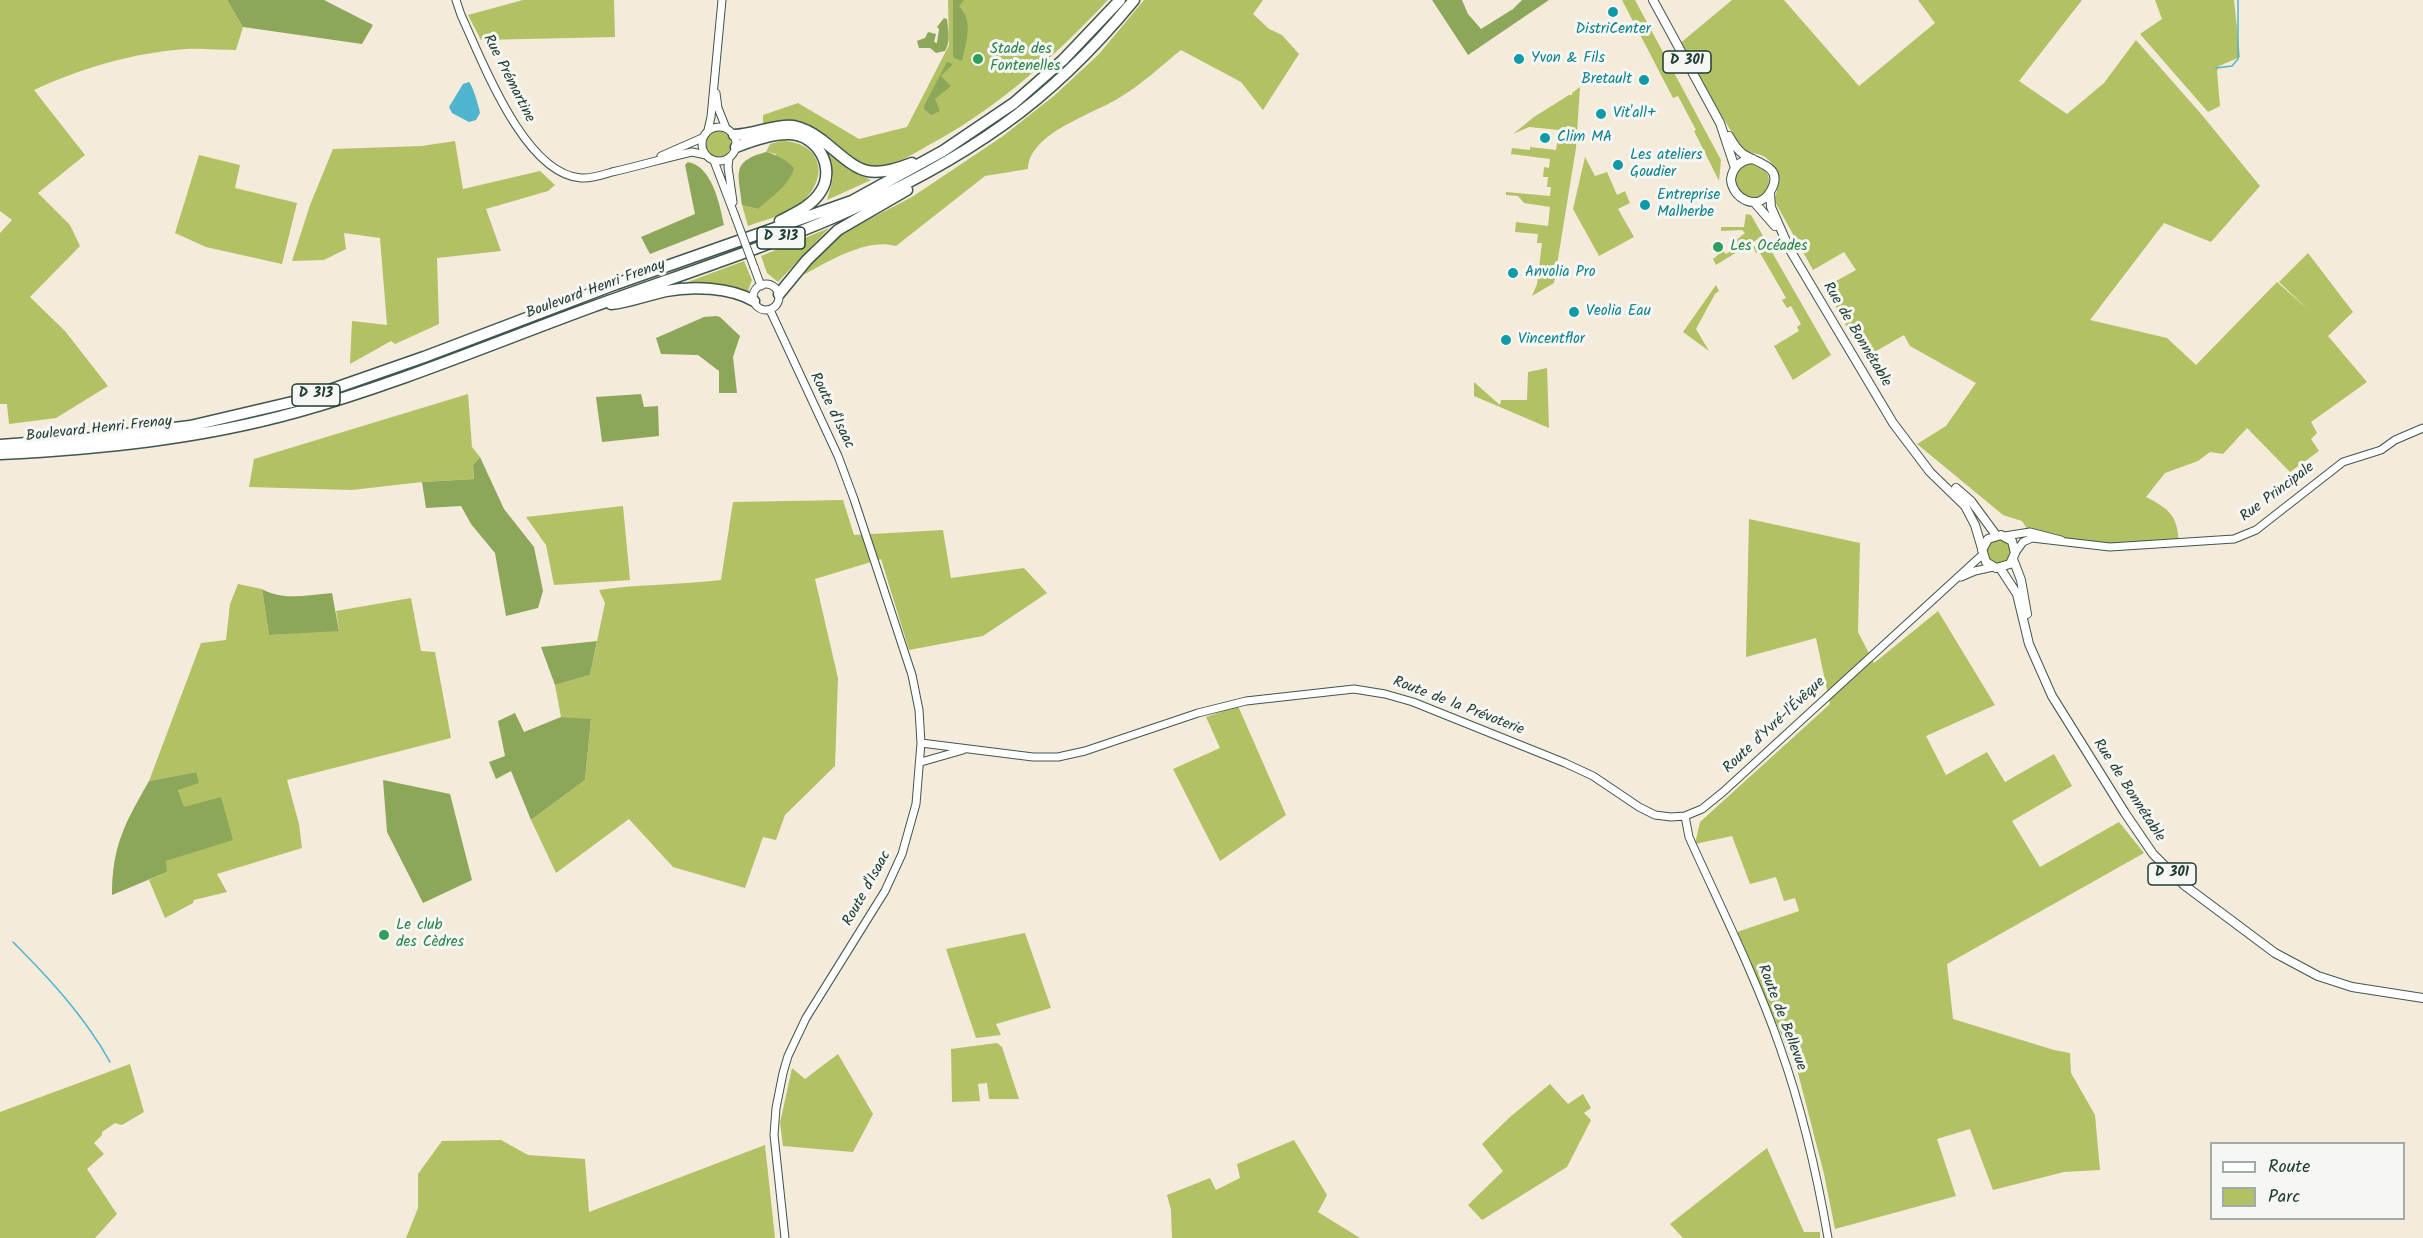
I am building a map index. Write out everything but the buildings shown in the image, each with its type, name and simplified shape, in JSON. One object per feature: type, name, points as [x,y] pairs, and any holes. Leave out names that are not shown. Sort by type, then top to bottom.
[{"type":"highway","name":"Boulevard Henri Frenay","points":[[0,454],[126,446],[210,432],[295,413],[342,399],[833,218],[902,186],[944,157],[1040,81],[1120,0]]},
{"type":"highway","name":"Boulevard Henri Frenay","points":[[0,445],[103,437],[190,426],[300,400],[424,357],[616,284],[852,201],[1001,127],[1032,102],[1092,46],[1134,0]]},
{"type":"highway","name":"D 313","points":[[730,132],[751,134],[793,126],[814,135],[851,165],[874,173],[944,157]]},
{"type":"highway","name":"D 313","points":[[736,147],[784,134],[799,135],[818,147],[826,166],[824,186],[817,197],[802,209],[750,237]]},
{"type":"highway","name":"D 313","points":[[778,294],[807,260],[838,230],[918,184],[944,157]]},
{"type":"highway","name":"D 313","points":[[596,305],[628,302],[682,289],[724,292],[744,296],[754,301]]},
{"type":"main road","name":"D 301","points":[[1653,0],[1720,123],[1739,151],[1753,159]]},
{"type":"main road","name":"D 301","points":[[1720,123],[1735,168]]},
{"type":"main road","points":[[1770,193],[1754,202],[1743,200],[1734,191],[1731,179],[1735,168],[1743,161],[1753,159],[1762,162],[1771,170],[1774,181],[1770,193],[1771,207],[1782,236]]},
{"type":"main road","points":[[1754,202],[1782,236]]},
{"type":"main road","name":"Rue de Bonnétable","points":[[1782,236],[1852,357],[1909,446]]},
{"type":"main road","points":[[1909,446],[1971,501],[2000,536],[2012,541],[2014,556],[2005,567],[1997,568],[1986,562],[1975,525],[1965,506],[1930,472],[1909,446]]},
{"type":"main road","points":[[1982,552],[1988,539],[2000,536]]},
{"type":"main road","name":"D 301","points":[[2014,556],[2021,580],[2035,656]]},
{"type":"main road","name":"D 301","points":[[1997,568],[2017,594],[2029,644],[2035,656]]},
{"type":"main road","name":"Rue de Bonnétable","points":[[2035,656],[2052,696],[2125,813],[2153,854],[2184,885],[2275,953],[2318,976],[2352,987],[2423,998]]},
{"type":"street","name":"Rue Prémartine","points":[[456,0],[506,110],[520,133],[546,163],[560,173],[589,178],[692,152],[706,155]]},
{"type":"street","points":[[722,0],[711,117],[708,130],[702,138],[703,150],[714,160],[761,286]]},
{"type":"street","points":[[714,76],[718,108],[736,147],[729,158],[735,216]]},
{"type":"street","points":[[708,130],[717,126],[730,132]]},
{"type":"street","name":"Rue Prémartine","points":[[648,162],[702,138]]},
{"type":"street","points":[[714,160],[729,158]]},
{"type":"street","points":[[770,285],[778,294],[776,306],[770,310],[762,310],[754,301],[754,294],[761,286],[770,285]]},
{"type":"street","name":"Route d'Isaac","points":[[770,310],[838,456],[854,499],[912,675],[919,710],[921,743],[921,762],[913,817],[894,873],[806,1018],[788,1056],[783,1073],[776,1108],[774,1135],[785,1238]]},
{"type":"street","name":"Rue Principale","points":[[2069,543],[2090,546],[2125,546],[2226,539],[2246,535],[2256,530],[2343,462],[2381,450],[2395,440],[2423,428]]},
{"type":"street","points":[[2000,536],[2035,532],[2069,543]]},
{"type":"street","points":[[2014,556],[2023,542],[2032,538],[2069,543]]},
{"type":"street","name":"Route d'Yvré-l'Évêque","points":[[1685,816],[1702,809],[1723,792],[1959,578],[1982,552]]},
{"type":"street","points":[[1959,578],[1975,571],[1997,568]]},
{"type":"street","name":"Route de la Prévoterie","points":[[921,743],[1033,757],[1069,755],[1235,703],[1354,689],[1385,693],[1413,702],[1565,763],[1593,776],[1638,807],[1655,815],[1671,818],[1685,816]]},
{"type":"street","name":"Route de la Prévoterie","points":[[921,762],[963,750]]},
{"type":"street","name":"Route de Bellevue","points":[[1685,816],[1689,837],[1756,985],[1780,1047],[1800,1113],[1828,1238]]},
{"type":"green space","points":[[0,0],[227,0],[243,27],[236,50],[185,49],[146,54],[89,68],[34,90],[85,155],[38,193],[70,225],[80,246],[30,297],[65,331],[108,386],[56,418],[9,424],[7,404],[0,404],[0,233],[12,220],[0,211]]},
{"type":"green space","points":[[227,0],[324,0],[373,25],[362,44],[243,27]]},
{"type":"green space","points":[[523,0],[614,0],[615,37],[481,40],[468,15]]},
{"type":"green space","points":[[948,0],[1108,0],[1067,42],[1001,99],[953,131],[894,163],[879,167],[865,166],[823,140],[763,127],[763,115],[798,103],[859,139],[907,127],[949,45]]},
{"type":"green space","points":[[953,0],[964,0],[959,6],[964,12],[968,25],[962,61],[954,58],[953,54]]},
{"type":"green space","points":[[1144,0],[1263,0],[1253,14],[1269,29],[1282,35],[1299,54],[1263,110],[1241,82],[1181,50],[1127,93],[1050,135],[1031,156],[1028,169],[985,176],[896,246],[884,244],[858,248],[797,278],[835,237],[912,197],[1003,136],[1055,95],[1099,54]]},
{"type":"green space","points":[[1432,0],[1462,0],[1468,14],[1481,29],[1513,9],[1522,0],[1549,0],[1468,55]]},
{"type":"green space","points":[[1622,0],[1635,0],[1721,160],[1719,181],[1678,96],[1673,98]]},
{"type":"green space","points":[[1732,0],[1784,0],[1859,86],[1935,23],[1918,0],[2082,0],[2019,81],[2067,114],[2104,83],[2136,40],[2260,186],[2211,242],[2164,223],[2090,320],[2167,338],[2196,365],[2277,282],[2310,311],[2279,282],[2308,253],[2353,312],[2328,336],[2367,382],[2311,422],[2317,433],[2311,439],[2319,451],[2290,472],[2247,428],[2223,454],[2210,452],[2198,461],[2165,473],[2146,497],[2172,515],[2177,528],[2179,546],[2079,548],[2035,541],[2022,521],[2003,515],[1917,444],[1946,426],[1976,383],[1910,346],[1904,335],[1864,358],[1825,287],[1856,270],[1844,252],[1813,270],[1774,200],[1778,181],[1772,164],[1763,156],[1746,151],[1741,147],[1678,45]]},
{"type":"green space","points":[[2155,0],[2234,0],[2240,57],[2219,66],[2217,71],[2220,106],[2208,112],[2140,34],[2162,19]]},
{"type":"green space","points":[[944,18],[947,19],[949,35],[945,51],[936,53],[930,48],[919,48],[917,41],[925,38],[928,32],[936,34],[934,42],[937,43],[939,29],[937,27]]},
{"type":"green space","points":[[947,62],[953,64],[941,76],[951,86],[935,99],[940,111],[931,115],[924,109],[924,106]]},
{"type":"green space","points":[[1580,87],[1576,148],[1554,283],[1532,296],[1537,284],[1542,243],[1537,243],[1538,234],[1515,232],[1516,222],[1548,226],[1550,207],[1524,203],[1518,196],[1506,195],[1506,192],[1550,196],[1551,187],[1547,187],[1548,177],[1543,177],[1544,167],[1549,168],[1550,159],[1511,154],[1512,148],[1530,150],[1530,147],[1556,150],[1559,130],[1529,127],[1513,134],[1534,117],[1572,95]]},
{"type":"green space","points":[[718,131],[727,135],[731,144],[727,153],[718,157],[709,153],[705,144],[709,135]]},
{"type":"green space","points":[[455,141],[463,189],[540,171],[555,185],[548,191],[486,209],[501,251],[437,258],[439,324],[395,344],[391,341],[350,364],[352,321],[387,325],[380,238],[344,233],[346,249],[324,260],[292,261],[310,205],[333,149],[422,146]]},
{"type":"green space","points":[[781,141],[793,142],[811,152],[819,167],[818,177],[814,187],[798,206],[748,226],[742,205],[758,209],[776,154],[766,152],[770,144]]},
{"type":"green space","points":[[766,152],[778,156],[791,165],[794,168],[792,174],[779,191],[758,209],[742,205],[739,170],[747,160]]},
{"type":"green space","points":[[827,153],[849,170],[871,180],[827,200],[833,178]]},
{"type":"green space","points":[[199,155],[240,165],[235,188],[297,203],[282,264],[206,247],[175,233]]},
{"type":"green space","points":[[1585,157],[1595,176],[1607,172],[1617,195],[1625,191],[1630,203],[1618,209],[1634,237],[1599,256],[1573,209]]},
{"type":"green space","points":[[688,162],[696,165],[709,178],[717,197],[724,225],[650,254],[641,237],[695,214],[685,165]]},
{"type":"green space","points":[[1752,164],[1764,169],[1769,181],[1764,193],[1752,198],[1740,193],[1735,181],[1740,169]]},
{"type":"green space","points":[[1746,214],[1751,215],[1763,236],[1716,265],[1713,259],[1723,251],[1726,254],[1737,247],[1735,241],[1745,233],[1742,230],[1721,231],[1721,227],[1744,227]]},
{"type":"green space","points":[[829,228],[778,282],[767,273],[761,256]]},
{"type":"green space","points":[[1765,240],[1831,355],[1793,380],[1774,346],[1799,331],[1797,327],[1801,324],[1791,306],[1787,308],[1782,300],[1786,298],[1759,251],[1756,253],[1753,247]]},
{"type":"green space","points":[[744,261],[752,280],[748,291],[685,283]]},
{"type":"green space","points":[[1716,285],[1719,291],[1715,294],[1696,329],[1709,351],[1683,332]]},
{"type":"green space","points":[[716,316],[740,336],[733,357],[737,393],[719,393],[719,371],[698,355],[661,354],[656,338],[704,317]]},
{"type":"green space","points":[[1547,368],[1549,428],[1474,396],[1474,382],[1500,405],[1501,400],[1527,400],[1528,372]]},
{"type":"green space","points":[[468,394],[472,447],[480,457],[473,465],[474,479],[352,490],[249,487],[254,459]]},
{"type":"green space","points":[[641,394],[644,407],[658,406],[659,436],[602,442],[596,397]]},
{"type":"green space","points":[[480,457],[504,509],[534,547],[543,591],[538,608],[506,616],[495,553],[471,524],[461,506],[426,508],[422,482],[474,479],[473,465]]},
{"type":"green space","points":[[843,500],[854,535],[943,530],[951,578],[1024,568],[1047,593],[983,636],[909,650],[881,559],[815,579],[838,678],[835,766],[785,815],[776,840],[763,837],[745,888],[673,867],[629,819],[556,873],[531,820],[585,780],[591,720],[561,717],[555,685],[590,675],[605,603],[599,590],[721,580],[733,502]]},
{"type":"green space","points":[[623,506],[630,580],[554,585],[546,545],[526,517]]},
{"type":"green space","points":[[1749,519],[1860,543],[1858,632],[1874,663],[1938,611],[1995,705],[1926,736],[1946,775],[1987,752],[2005,782],[2054,754],[2072,786],[2012,821],[2040,867],[2119,822],[2144,853],[1947,964],[1953,1019],[2070,1053],[2071,1073],[2095,1115],[2100,1170],[2064,1172],[1993,1190],[1970,1129],[1937,1139],[1956,1196],[1835,1229],[1824,1174],[1798,1073],[1737,932],[1799,911],[1795,898],[1784,901],[1776,877],[1750,884],[1732,836],[1695,844],[1700,822],[1830,704],[1816,638],[1746,657]]},
{"type":"green space","points":[[1996,538],[2008,542],[2012,550],[2010,559],[1998,565],[1986,558],[1986,546]]},
{"type":"green space","points":[[238,584],[262,589],[269,635],[339,630],[336,611],[411,598],[421,651],[435,652],[451,738],[287,780],[299,824],[302,848],[217,874],[227,892],[194,900],[193,903],[165,918],[149,880],[167,872],[165,861],[233,839],[184,808],[178,790],[196,772],[149,781],[201,643],[226,640],[230,604]]},
{"type":"green space","points":[[262,589],[287,596],[332,593],[339,631],[269,635]]},
{"type":"green space","points":[[597,641],[590,675],[555,685],[541,647]]},
{"type":"green space","points":[[1238,706],[1286,815],[1220,861],[1173,769],[1220,748],[1206,717]]},
{"type":"green space","points":[[515,713],[524,732],[561,717],[591,719],[585,780],[531,820],[511,771],[496,779],[489,762],[505,756],[498,721]]},
{"type":"green space","points":[[196,772],[199,783],[178,790],[184,807],[221,797],[233,840],[166,861],[167,872],[112,895],[117,848],[133,810],[149,781]]},
{"type":"green space","points":[[383,780],[450,794],[472,880],[423,903],[387,832]]},
{"type":"green space","points":[[1025,933],[1051,1008],[996,1024],[1001,1035],[976,1038],[946,949]]},
{"type":"green space","points":[[997,1043],[1002,1047],[1019,1099],[989,1099],[987,1083],[978,1084],[980,1101],[952,1102],[951,1049]]},
{"type":"green space","points":[[838,1054],[873,1114],[853,1152],[783,1146],[780,1123],[792,1068],[805,1079]]},
{"type":"green space","points":[[130,1064],[144,1112],[122,1125],[115,1123],[102,1132],[94,1143],[104,1154],[87,1169],[117,1214],[95,1238],[0,1238],[0,1112]]},
{"type":"green space","points":[[1550,1084],[1568,1104],[1583,1094],[1591,1108],[1584,1113],[1591,1120],[1567,1167],[1482,1220],[1468,1205],[1503,1171],[1482,1144]]},
{"type":"green space","points":[[501,1140],[528,1155],[585,1159],[589,1212],[765,1145],[775,1238],[406,1238],[418,1208],[418,1174],[442,1141]]},
{"type":"green space","points":[[1294,1140],[1327,1195],[1318,1212],[1360,1238],[1172,1238],[1171,1210],[1167,1195],[1210,1178],[1216,1190],[1240,1178],[1237,1164]]},
{"type":"green space","points":[[1767,1148],[1804,1232],[1820,1232],[1820,1238],[1683,1238],[1670,1224]]},
{"type":"water","points":[[469,82],[480,113],[476,120],[469,122],[452,113],[449,107],[463,84]]},
{"type":"waterway","points":[[2216,68],[2232,66],[2238,59],[2238,0]]},
{"type":"waterway","points":[[13,942],[66,999],[90,1029],[110,1062]]},
{"type":"place","name":"DistriCenter","points":[[1613,12]]},
{"type":"place","name":"Stade des Fontenelles","points":[[978,59]]},
{"type":"place","name":"Yvon & Fils","points":[[1519,59]]},
{"type":"place","name":"Bretault","points":[[1644,80]]},
{"type":"place","name":"Vit'all+","points":[[1601,114]]},
{"type":"place","name":"Clim MA","points":[[1545,138]]},
{"type":"place","name":"Les ateliers Goudier","points":[[1618,165]]},
{"type":"place","name":"Entreprise Malherbe","points":[[1645,205]]},
{"type":"place","name":"Les Océades","points":[[1718,247]]},
{"type":"place","name":"Anvolia Pro","points":[[1513,273]]},
{"type":"place","name":"Veolia Eau","points":[[1574,312]]},
{"type":"place","name":"Vincentflor","points":[[1506,340]]},
{"type":"place","name":"Le club des Cèdres","points":[[384,935]]}]
